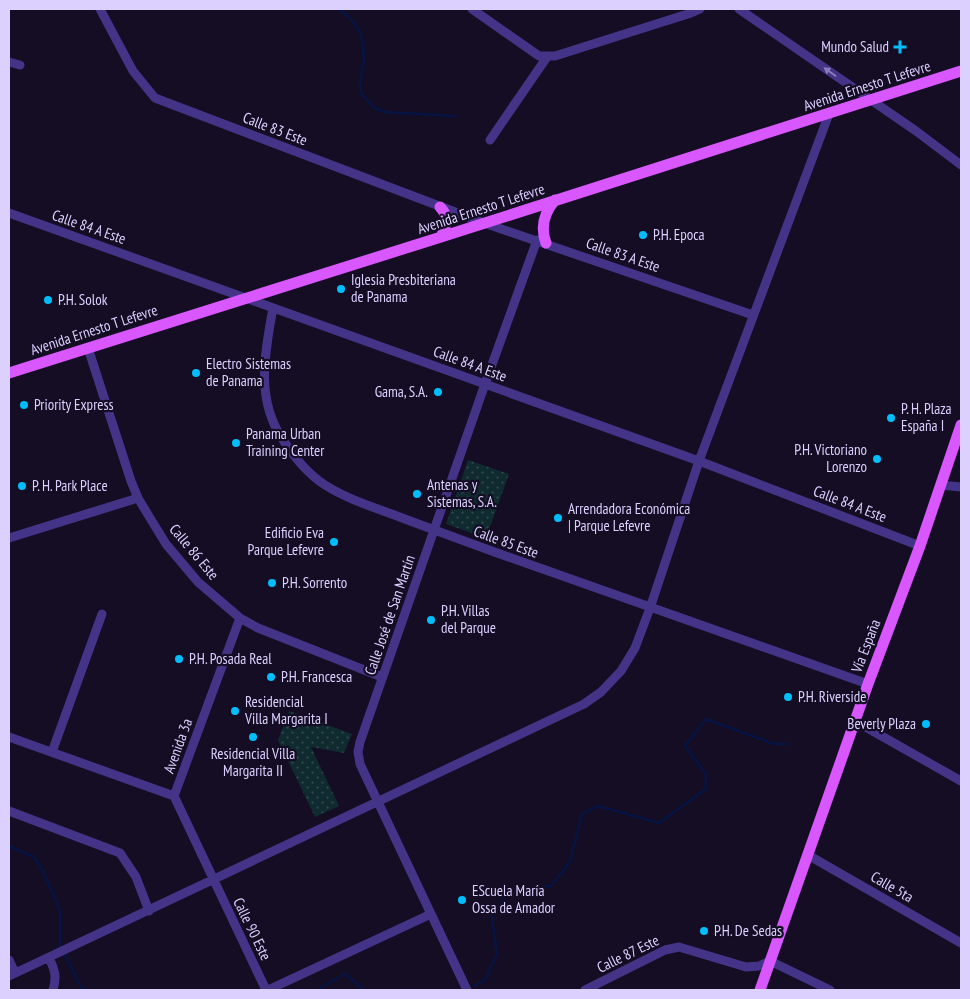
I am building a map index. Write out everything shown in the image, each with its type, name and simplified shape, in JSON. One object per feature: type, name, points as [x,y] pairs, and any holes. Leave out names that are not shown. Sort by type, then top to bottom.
[{"type":"main road","name":"Avenida Ernesto T Lefevre","points":[[9,373],[441,238],[961,72]]},
{"type":"main road","points":[[542,242],[543,224],[547,212],[556,200]]},
{"type":"main road","points":[[440,207],[445,213],[447,222],[441,238]]},
{"type":"main road","name":"Vía España","points":[[760,990],[868,684],[920,546],[961,425]]},
{"type":"street","name":"Calle 83 Este","points":[[100,9],[133,71],[155,98],[484,223]]},
{"type":"street","points":[[472,9],[539,56],[547,57],[700,9]]},
{"type":"street","points":[[739,9],[916,131],[961,165]]},
{"type":"street","points":[[490,140],[547,57]]},
{"type":"street","points":[[9,62],[20,65]]},
{"type":"street","points":[[9,960],[12,974],[68,949],[584,704],[601,692],[621,672],[635,648],[650,608],[699,461],[828,114]]},
{"type":"street","name":"Calle 84 A Este","points":[[9,214],[699,461],[920,546]]},
{"type":"street","name":"Calle 83 A Este","points":[[484,223],[753,314]]},
{"type":"street","name":"Calle José de San Martín","points":[[468,990],[378,803],[360,764],[358,752],[382,677],[485,384],[542,242]]},
{"type":"street","name":"Calle 85 Este","points":[[273,308],[265,351],[264,390],[270,418],[282,440],[297,459],[324,484],[356,501],[434,530],[868,684]]},
{"type":"street","name":"Calle 86 Este","points":[[88,348],[138,498],[166,544],[181,563],[198,582],[240,618],[258,628],[382,677]]},
{"type":"street","points":[[940,485],[961,487]]},
{"type":"street","points":[[9,538],[138,498]]},
{"type":"street","points":[[52,752],[102,614]]},
{"type":"street","name":"Avenida 3a","points":[[213,880],[174,796],[240,618]]},
{"type":"street","points":[[855,721],[961,781]]},
{"type":"street","points":[[9,736],[174,796]]},
{"type":"street","points":[[9,811],[120,853],[136,877],[148,911]]},
{"type":"street","name":"Calle 5ta","points":[[808,855],[961,943]]},
{"type":"street","name":"Calle 90 Este","points":[[213,880],[267,990]]},
{"type":"street","points":[[267,990],[431,914]]},
{"type":"street","name":"Calle 87 Este","points":[[585,990],[664,950],[678,947],[746,968],[759,966],[770,961]]},
{"type":"street","points":[[52,990],[56,982],[53,956]]},
{"type":"street","points":[[770,961],[830,990]]},
{"type":"green space","points":[[468,460],[509,474],[486,538],[446,524]]},
{"type":"green space","points":[[289,711],[352,734],[344,753],[311,747],[339,806],[315,817],[278,740]]},
{"type":"waterway","points":[[338,9],[348,16],[359,29],[363,43],[364,61],[360,83],[361,93],[374,108],[385,112],[455,116]]},
{"type":"waterway","points":[[474,986],[485,980],[497,954],[492,919],[506,894],[524,888],[551,886],[570,862],[582,814],[598,806],[659,823],[706,789],[706,774],[685,746],[706,719],[774,744],[788,744]]},
{"type":"waterway","points":[[9,846],[34,857],[43,871],[60,910],[61,948]]},
{"type":"waterway","points":[[64,953],[81,987],[86,990]]},
{"type":"waterway","points":[[320,990],[323,986],[345,974],[364,990]]},
{"type":"waterway","points":[[398,990],[409,990]]},
{"type":"place","name":"Mundo Salud","points":[[900,47]]},
{"type":"place","name":"P.H. Epoca","points":[[643,235]]},
{"type":"place","name":"Iglesia Presbiteriana de Panama","points":[[341,289]]},
{"type":"place","name":"P.H. Solok","points":[[48,300]]},
{"type":"place","name":"Electro Sistemas de Panama","points":[[196,373]]},
{"type":"place","name":"Gama, S.A.","points":[[438,392]]},
{"type":"place","name":"Priority Express","points":[[24,405]]},
{"type":"place","name":"P. H. Plaza España I","points":[[891,418]]},
{"type":"place","name":"Panama Urban Training Center","points":[[236,443]]},
{"type":"place","name":"P.H. Victoriano Lorenzo","points":[[877,459]]},
{"type":"place","name":"P. H. Park Place","points":[[22,486]]},
{"type":"place","name":"Antenas y Sistemas, S.A.","points":[[417,494]]},
{"type":"place","name":"Arrendadora Económica | Parque Lefevre","points":[[558,518]]},
{"type":"place","name":"Edificio Eva Parque Lefevre","points":[[334,542]]},
{"type":"place","name":"P.H. Sorrento","points":[[272,583]]},
{"type":"place","name":"P.H. Villas del Parque","points":[[431,620]]},
{"type":"place","name":"P.H. Posada Real","points":[[179,659]]},
{"type":"place","name":"P.H. Francesca","points":[[271,677]]},
{"type":"place","name":"P.H. Riverside","points":[[788,697]]},
{"type":"place","name":"Residencial Villa Margarita I","points":[[235,711]]},
{"type":"place","name":"Beverly Plaza","points":[[926,724]]},
{"type":"place","name":"Residencial Villa Margarita II","points":[[253,737]]},
{"type":"place","name":"EScuela María Ossa de Amador","points":[[462,900]]},
{"type":"place","name":"P.H. De Sedas","points":[[704,931]]}]
